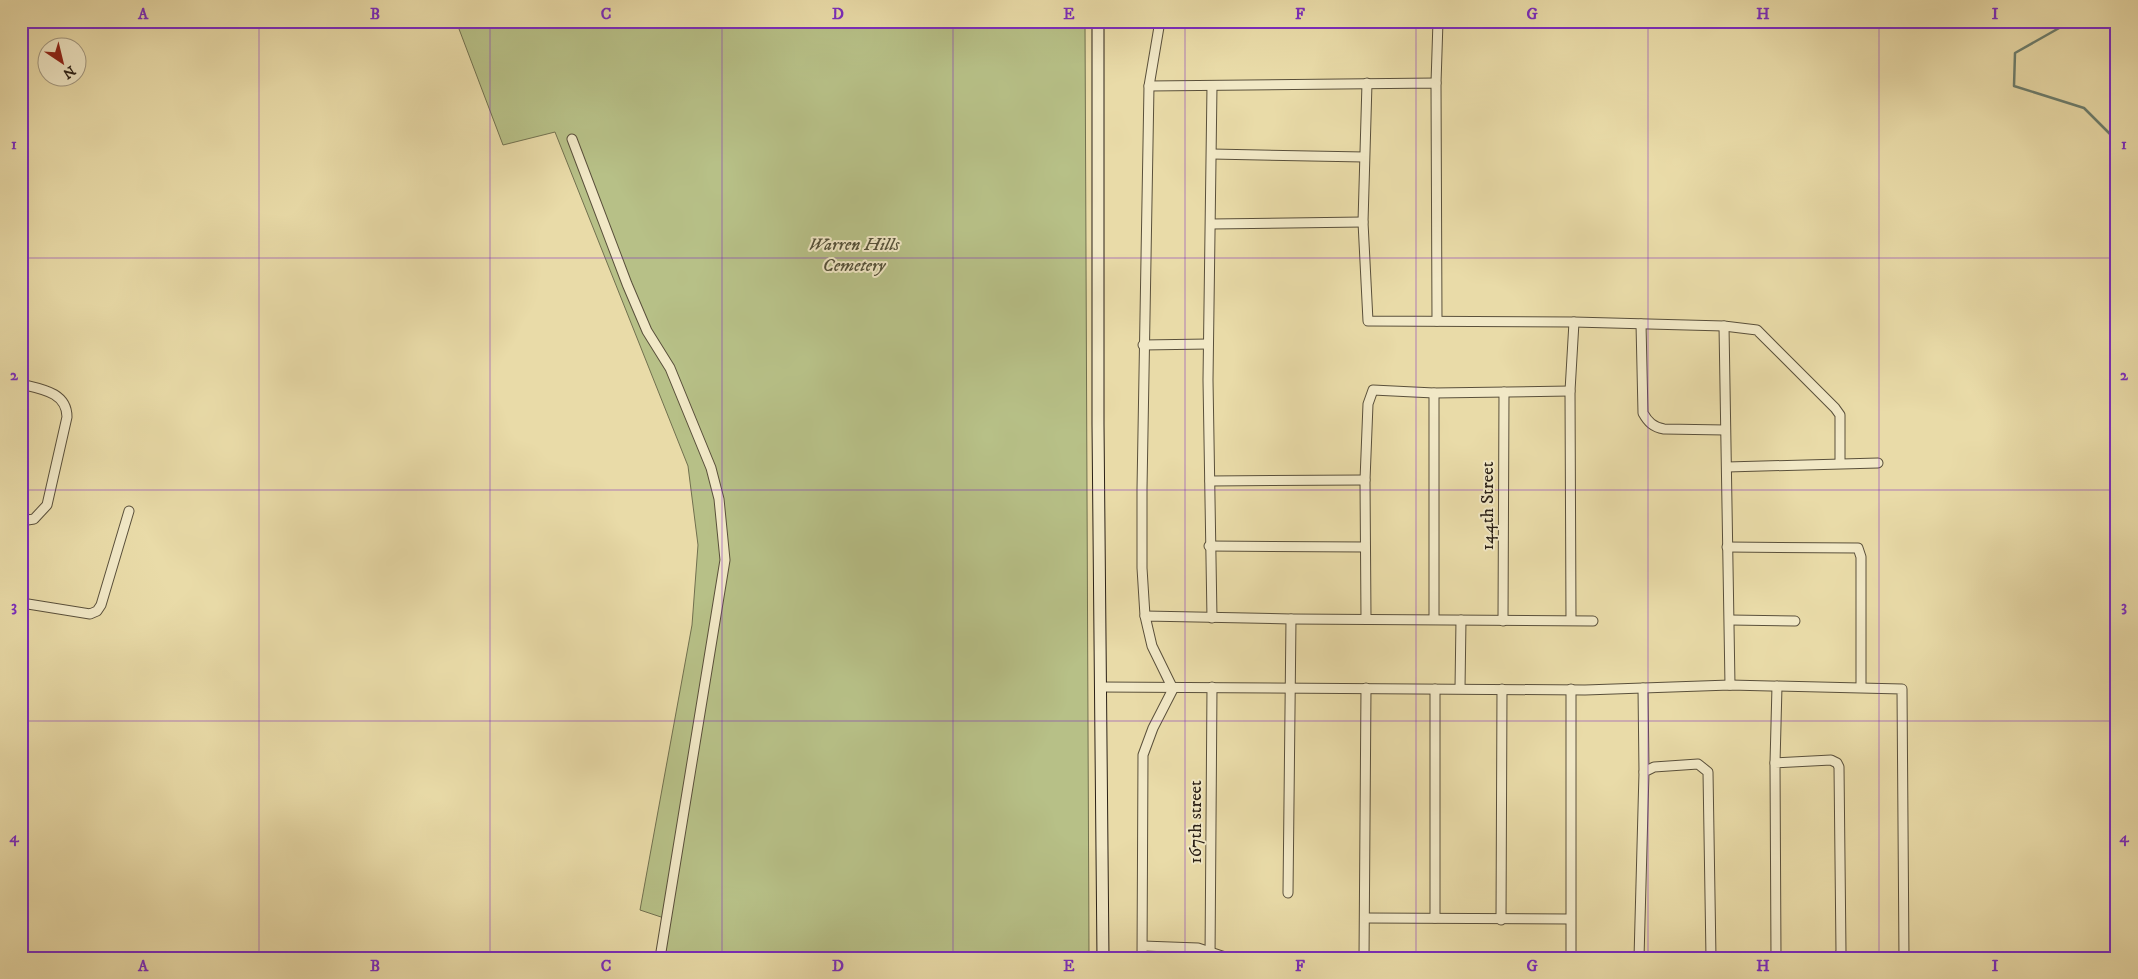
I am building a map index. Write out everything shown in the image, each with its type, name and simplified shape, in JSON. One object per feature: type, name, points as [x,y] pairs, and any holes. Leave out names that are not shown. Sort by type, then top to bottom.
[{"type":"street","points":[[1098,21],[1102,958]]},
{"type":"street","points":[[1160,21],[1149,86],[1143,345],[1142,568],[1145,616],[1152,646],[1173,688]]},
{"type":"street","points":[[1437,321],[1436,82],[1438,21]]},
{"type":"street","points":[[1149,86],[1436,82]]},
{"type":"street","points":[[1367,83],[1363,222],[1368,320],[1574,322],[1724,326],[1757,330],[1840,415],[1840,463]]},
{"type":"street","points":[[1212,86],[1208,344],[1209,546],[1212,618]]},
{"type":"street","points":[[572,139],[647,331],[670,368],[697,431],[719,499],[724,530],[724,568],[660,958]]},
{"type":"street","points":[[1212,154],[1364,157]]},
{"type":"street","points":[[1211,224],[1363,222]]},
{"type":"street","points":[[1571,620],[1570,392],[1574,322]]},
{"type":"street","points":[[1641,324],[1643,413],[1648,421],[1664,429],[1725,430]]},
{"type":"street","points":[[1724,326],[1730,685]]},
{"type":"street","points":[[1143,345],[1208,344]]},
{"type":"street","points":[[21,384],[54,394],[64,403],[67,417],[46,505],[34,519],[21,521]]},
{"type":"street","points":[[1366,618],[1365,480],[1368,404],[1373,390],[1434,393],[1570,392]]},
{"type":"street","name":"144th Street","points":[[1503,621],[1504,392]]},
{"type":"street","points":[[1434,393],[1434,619]]},
{"type":"street","points":[[1727,467],[1878,463]]},
{"type":"street","points":[[1210,481],[1365,480]]},
{"type":"street","points":[[21,605],[28,604],[90,614],[97,611],[101,605],[129,511]]},
{"type":"street","points":[[1209,546],[1365,547]]},
{"type":"street","points":[[1727,548],[1858,548],[1861,556],[1861,687]]},
{"type":"street","points":[[1145,616],[1593,621]]},
{"type":"street","points":[[1288,893],[1291,619]]},
{"type":"street","points":[[1460,688],[1461,620]]},
{"type":"street","points":[[1730,620],[1795,621]]},
{"type":"street","points":[[1100,687],[1571,689],[1730,685],[1902,689],[1904,958]]},
{"type":"street","points":[[1776,686],[1776,958]]},
{"type":"street","name":"167th street","points":[[1210,955],[1212,687]]},
{"type":"street","points":[[1142,958],[1143,755],[1153,728],[1173,688]]},
{"type":"street","points":[[1277,958],[1364,957],[1366,918],[1366,688]]},
{"type":"street","points":[[1639,958],[1644,772],[1643,688]]},
{"type":"street","points":[[1435,689],[1436,918]]},
{"type":"street","points":[[1501,920],[1502,689]]},
{"type":"street","points":[[1570,958],[1571,689]]},
{"type":"street","points":[[1775,763],[1831,760],[1837,763],[1839,767],[1841,952],[1837,958]]},
{"type":"street","points":[[1644,772],[1654,767],[1698,764],[1708,772],[1711,958]]},
{"type":"street","points":[[1366,918],[1570,919]]},
{"type":"street","points":[[1142,946],[1189,947],[1210,955],[1228,958]]},
{"type":"green space","name":"Warren Hills Cemetery","points":[[456,21],[1085,21],[1089,958],[661,958],[667,919],[640,910],[692,625],[698,545],[688,466],[555,132],[503,145]]},
{"type":"waterway","points":[[2096,21],[2092,25],[2068,23],[2015,53],[2014,86],[2084,108],[2117,141]]}]
